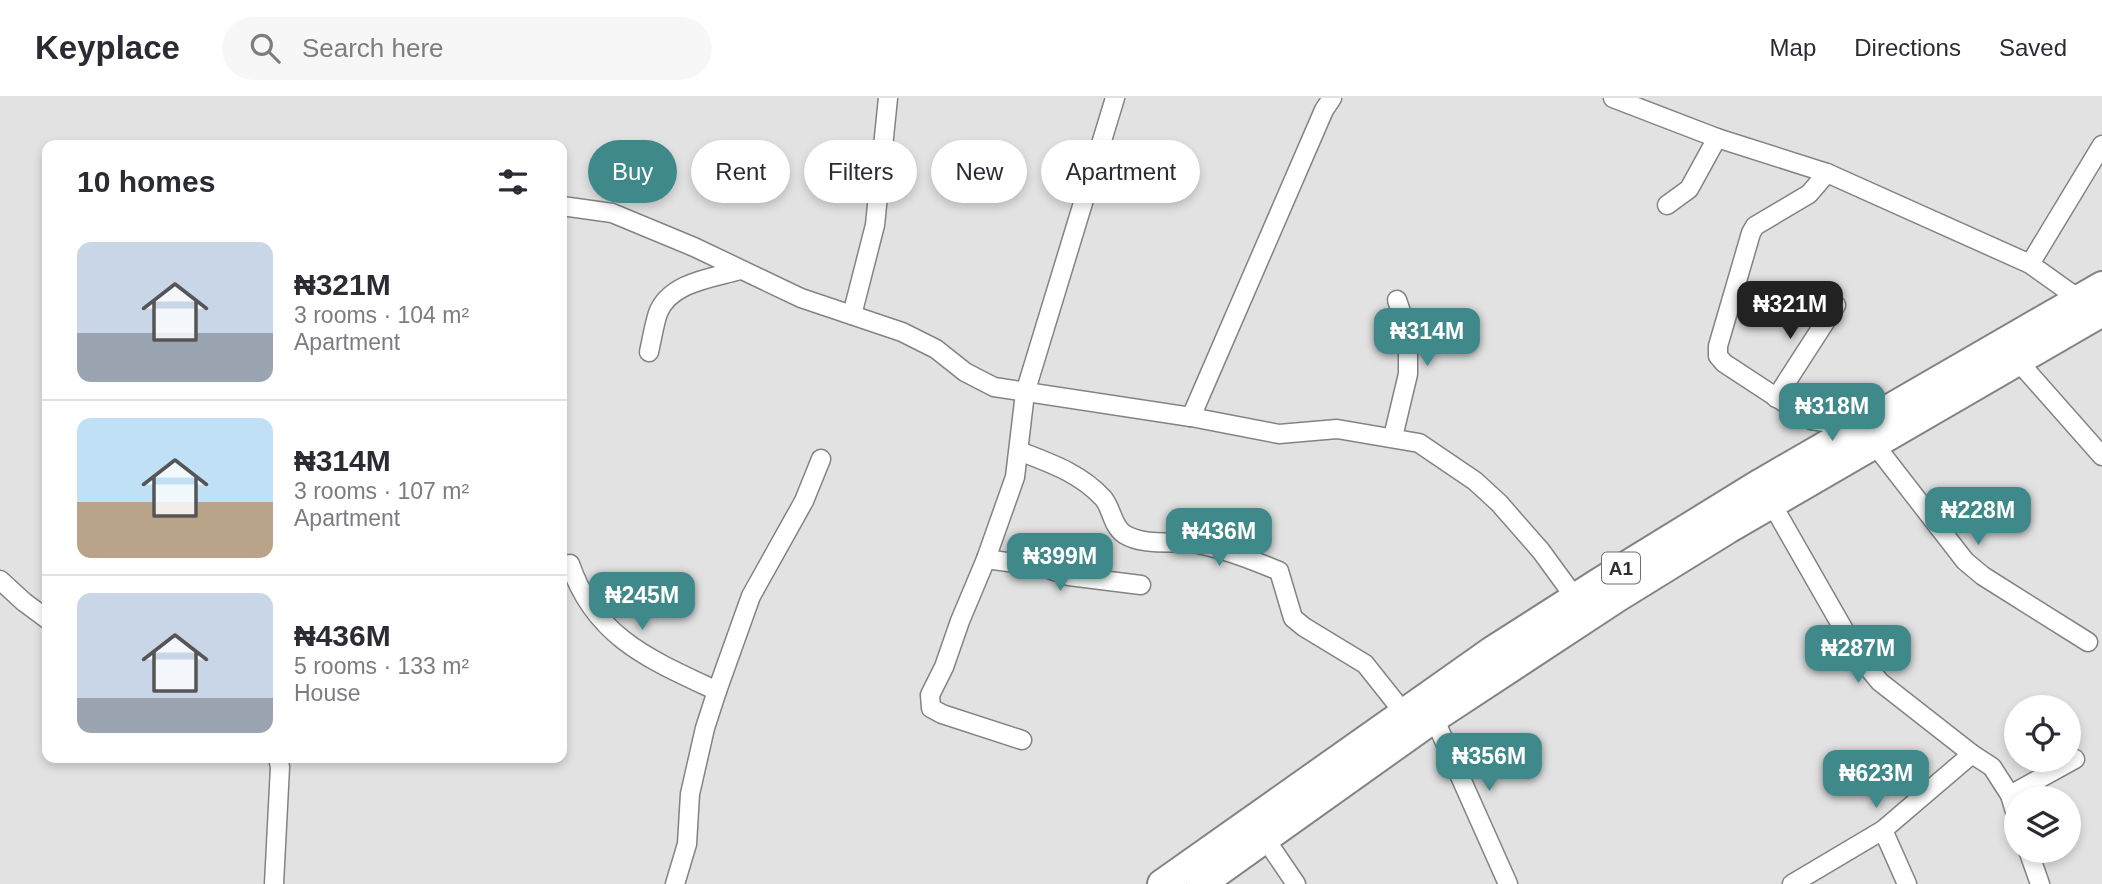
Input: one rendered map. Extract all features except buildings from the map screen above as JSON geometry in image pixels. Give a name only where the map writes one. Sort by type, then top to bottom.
[{"type":"highway","name":"A1","points":[[1202,884],[1259,829],[1404,713],[1492,651],[1721,507],[1821,449],[1867,436],[2017,360],[2094,299]]},
{"type":"highway","name":"A1","points":[[1162,884],[1259,829],[1618,597],[1772,504],[1867,436],[2094,299]]},
{"type":"street","points":[[852,315],[876,225],[888,98]]},
{"type":"street","points":[[1022,740],[942,714],[931,708],[929,702],[986,559],[1015,477],[1025,393],[1115,98]]},
{"type":"street","points":[[1191,417],[1324,110],[1332,98]]},
{"type":"street","points":[[1613,98],[1644,105],[1717,138],[1827,173],[2030,264],[2094,299]]},
{"type":"street","points":[[1667,205],[1689,189],[1717,138]]},
{"type":"street","points":[[2030,264],[2102,145]]},
{"type":"street","points":[[1827,173],[1809,194],[1755,226],[1718,346],[1718,356],[1724,363],[1811,420],[1867,436],[1965,561],[1983,576],[2088,642]]},
{"type":"street","points":[[567,206],[612,212],[694,247],[801,298],[902,332],[936,349],[965,372],[994,387],[1103,402],[1279,434],[1337,429],[1419,443],[1475,481],[1499,503],[1541,551],[1576,599]]},
{"type":"street","points":[[649,352],[659,311],[670,297],[687,285],[740,270]]},
{"type":"street","points":[[1394,437],[1408,374],[1408,332],[1397,300]]},
{"type":"street","points":[[1776,397],[1836,305]]},
{"type":"street","points":[[2017,360],[2102,456]]},
{"type":"street","points":[[1811,420],[1821,449]]},
{"type":"street","points":[[1019,451],[1070,472],[1086,482],[1111,509],[1116,526],[1124,534],[1172,544],[1194,543],[1227,551],[1279,571],[1293,618],[1365,664],[1404,713]]},
{"type":"street","points":[[675,884],[687,844],[693,781],[717,691],[751,596],[804,501],[821,459]]},
{"type":"street","points":[[1772,504],[1860,658],[1880,682],[1992,767],[2004,786]]},
{"type":"street","points":[[986,559],[1044,567],[1069,576],[1141,585]]},
{"type":"street","points":[[569,564],[577,585],[613,633],[654,662],[717,691]]},
{"type":"street","points":[[0,580],[42,615]]},
{"type":"street","points":[[1434,718],[1508,884]]},
{"type":"street","points":[[1792,884],[1882,830],[1972,754]]},
{"type":"street","points":[[274,884],[279,763]]},
{"type":"street","points":[[2026,786],[2052,772]]},
{"type":"street","points":[[1259,829],[1296,884]]},
{"type":"street","points":[[1882,830],[1907,884]]},
{"type":"street","points":[[2033,863],[2040,884]]}]
